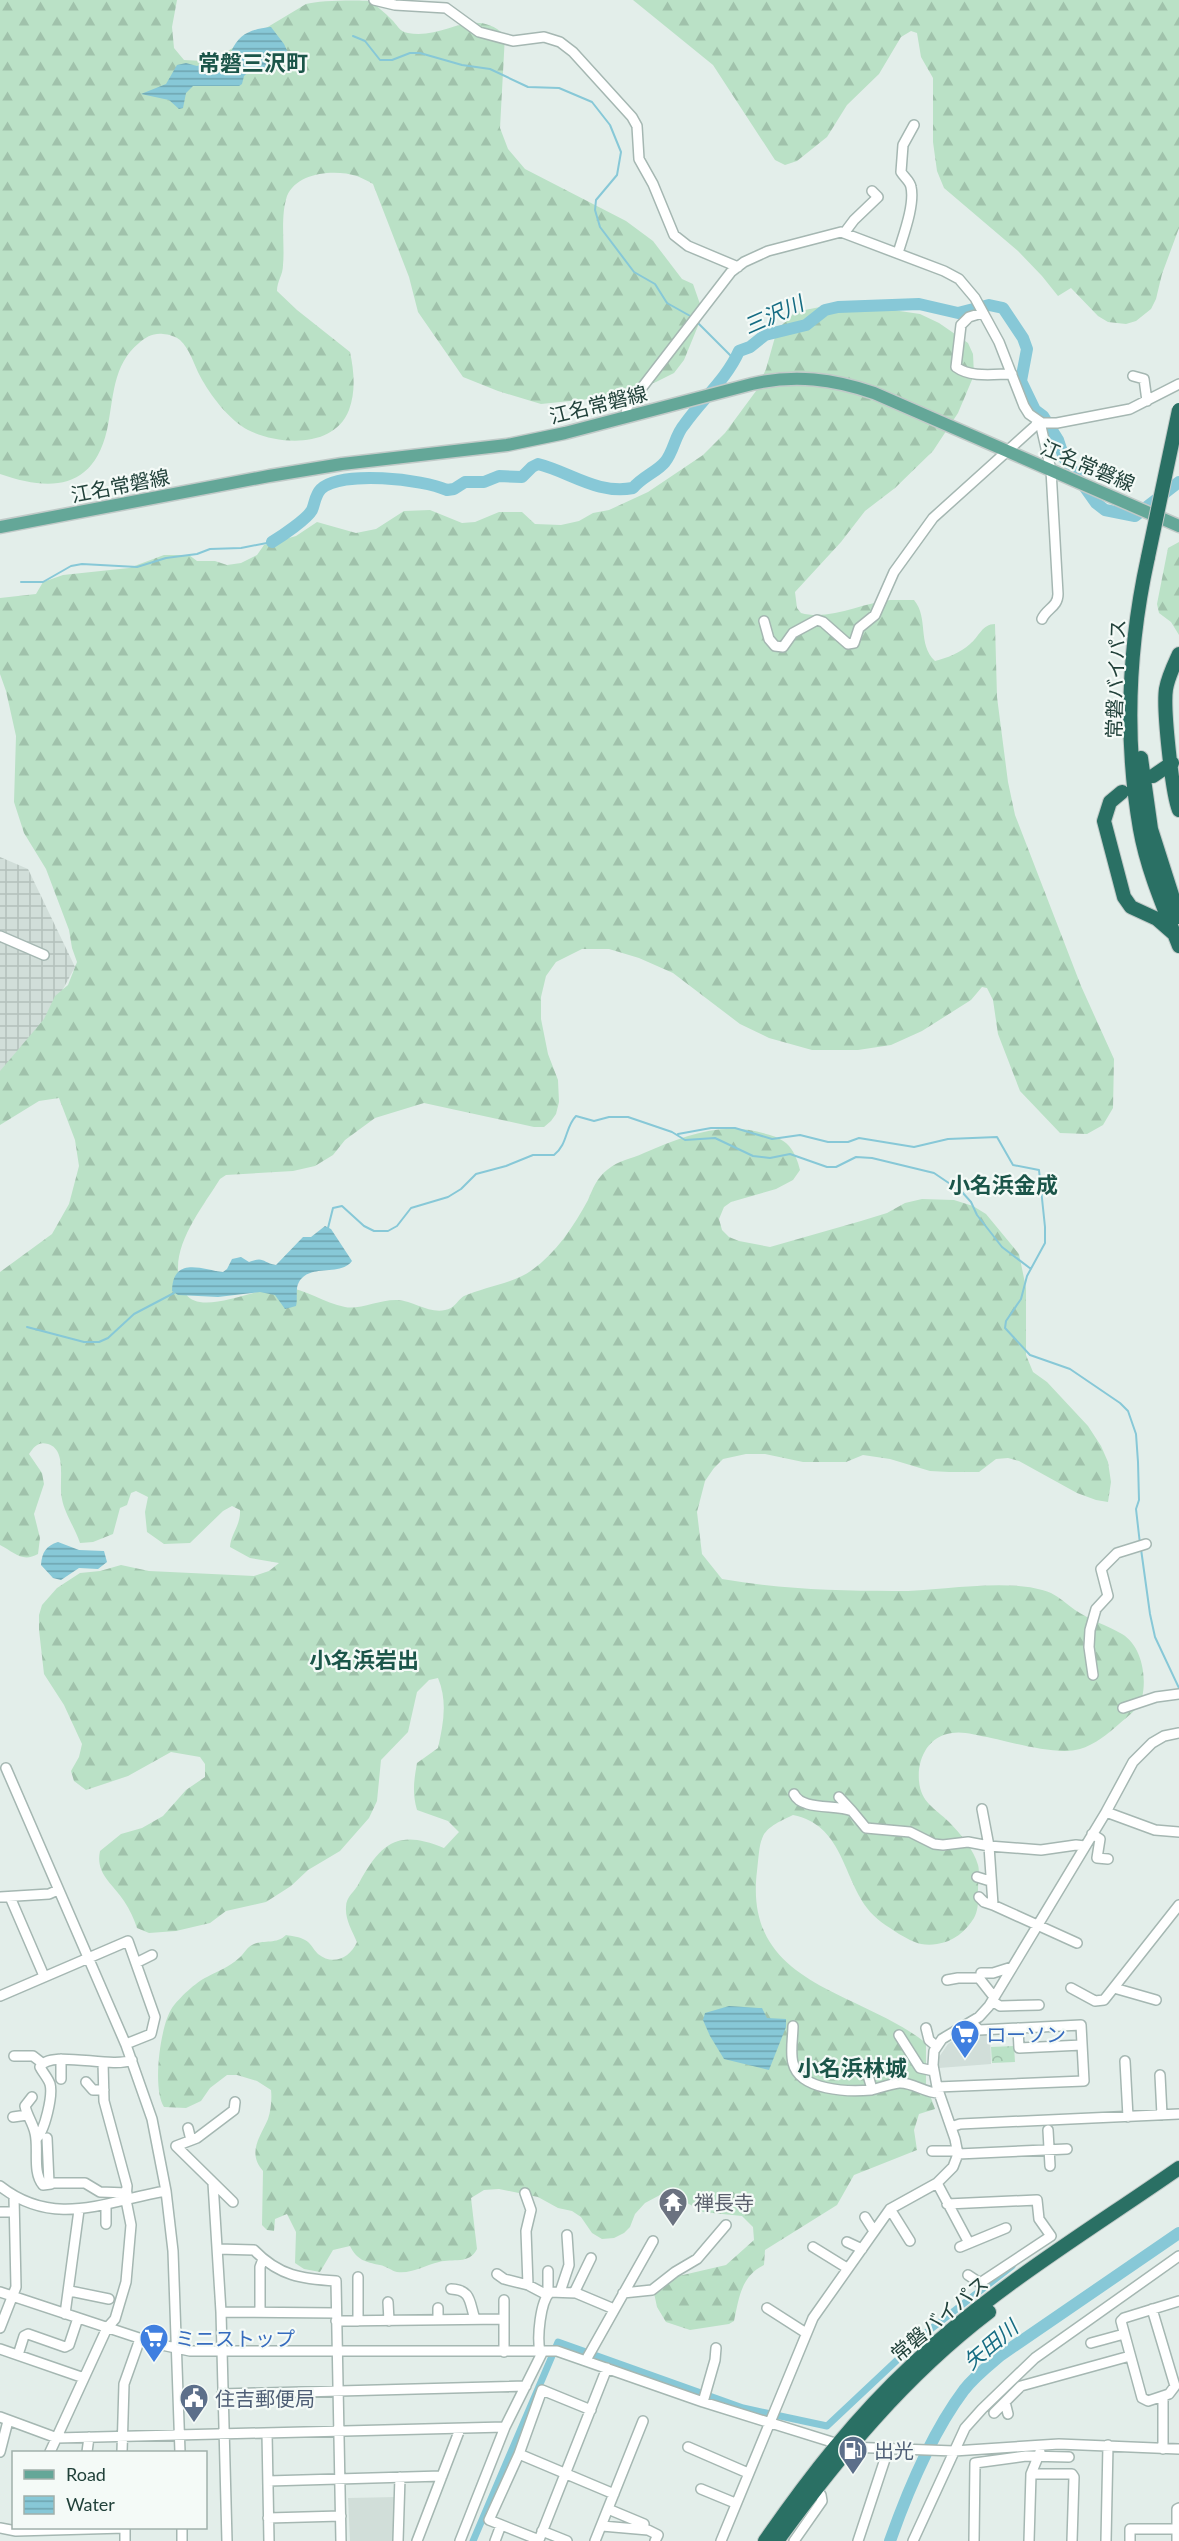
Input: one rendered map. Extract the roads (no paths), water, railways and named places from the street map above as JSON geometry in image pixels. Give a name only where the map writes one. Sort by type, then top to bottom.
[{"type":"highway","name":"常磐バイパス","points":[[1153,559],[1179,410]]},
{"type":"highway","name":"常磐バイパス","points":[[1177,940],[1159,879],[1140,831],[1133,776],[1130,714],[1131,665],[1136,612],[1153,559],[1179,454]]},
{"type":"highway","points":[[1179,654],[1169,678],[1166,697],[1174,792],[1179,810]]},
{"type":"highway","points":[[1153,776],[1172,763]]},
{"type":"highway","points":[[1122,792],[1110,802],[1104,821],[1124,897],[1131,907],[1157,920],[1177,940]]},
{"type":"highway","name":"常磐バイパス","points":[[1159,879],[1179,917]]},
{"type":"highway","points":[[1131,907],[1144,907],[1149,903],[1159,879],[1179,893]]},
{"type":"highway","name":"常磐バイパス","points":[[765,2541],[842,2446],[915,2362],[1011,2284],[1179,2168]]},
{"type":"highway","name":"常磐バイパス","points":[[777,2541],[816,2488],[842,2446],[924,2368],[983,2317],[1179,2178]]},
{"type":"main road","name":"江名常磐線","points":[[0,527],[342,464],[507,445],[626,417],[762,381],[806,378],[839,382],[874,393],[1179,526]]},
{"type":"street","points":[[374,0],[395,5],[447,9],[479,32],[513,41],[544,37],[568,47],[632,117],[637,126],[639,159],[653,184],[674,235],[688,246],[738,267]]},
{"type":"street","points":[[898,253],[908,220],[911,193],[910,184],[901,172],[903,145],[914,125]]},
{"type":"street","points":[[845,232],[878,197],[872,191]]},
{"type":"street","points":[[626,417],[625,411],[634,397],[722,282],[738,267],[768,251],[833,232],[845,232],[959,279],[969,289],[999,342],[1029,414],[1039,421],[1057,423],[1113,413],[1148,401],[1179,384]]},
{"type":"street","points":[[982,313],[969,317],[961,324],[956,367],[972,373],[1012,374]]},
{"type":"street","points":[[1134,376],[1143,379],[1148,401]]},
{"type":"street","points":[[764,621],[769,639],[775,646],[783,647],[793,633],[817,620],[823,622],[848,644],[854,643],[860,628],[875,615],[894,572],[933,518],[1039,421]]},
{"type":"street","points":[[1039,421],[1051,470],[1058,601],[1044,614],[1042,619]]},
{"type":"street","points":[[0,936],[44,955]]},
{"type":"street","points":[[1093,1675],[1089,1647],[1090,1630],[1096,1609],[1108,1596],[1101,1569],[1117,1553],[1146,1544]]},
{"type":"street","points":[[1123,1707],[1156,1696],[1179,1694]]},
{"type":"street","points":[[721,2541],[813,2318],[890,2209],[937,2183],[953,2167],[958,2152],[934,2071],[933,2060],[936,2046],[948,2035],[979,2017],[993,1999],[1106,1812],[1133,1762],[1142,1751],[1164,1736],[1179,1733]]},
{"type":"street","points":[[5,1773],[126,2044],[148,2109],[166,2191],[173,2252],[180,2451]]},
{"type":"street","points":[[794,1794],[795,1798],[804,1803],[852,1810]]},
{"type":"street","points":[[839,1797],[852,1810],[862,1826],[872,1830],[910,1832],[934,1844],[968,1842],[1041,1850],[1076,1845],[1085,1846]]},
{"type":"street","points":[[982,1809],[989,1846],[993,1905]]},
{"type":"street","points":[[1106,1812],[1155,1830],[1179,1832]]},
{"type":"street","points":[[1092,1834],[1100,1839],[1097,1858],[1108,1859]]},
{"type":"street","points":[[976,1877],[990,1881]]},
{"type":"street","points":[[0,1898],[49,1894],[58,1890]]},
{"type":"street","points":[[10,1897],[44,1976]]},
{"type":"street","points":[[979,1897],[984,1902],[1077,1943]]},
{"type":"street","points":[[1071,1988],[1099,2002],[1104,2000],[1179,1905]]},
{"type":"street","points":[[0,1996],[128,1941],[155,2016],[151,2034],[126,2044]]},
{"type":"street","points":[[136,1964],[152,1955]]},
{"type":"street","points":[[981,1973],[993,1973],[1012,1967]]},
{"type":"street","points":[[947,1980],[979,1978],[1000,2006],[1039,2005]]},
{"type":"street","points":[[1114,1988],[1156,2000]]},
{"type":"street","points":[[793,2026],[792,2058],[798,2072],[827,2088],[840,2091],[872,2089],[902,2083],[928,2093],[938,2090],[1084,2081],[1081,2025],[979,2030],[971,2022]]},
{"type":"street","points":[[926,2028],[929,2040],[936,2046]]},
{"type":"street","points":[[1018,2028],[1019,2048],[1082,2045]]},
{"type":"street","points":[[899,2035],[920,2068],[934,2071]]},
{"type":"street","points":[[29,2045],[31,2055]]},
{"type":"street","points":[[14,2056],[31,2055],[42,2063]]},
{"type":"street","points":[[42,2063],[53,2058],[103,2062],[132,2060]]},
{"type":"street","points":[[61,2059],[61,2079]]},
{"type":"street","points":[[1125,2061],[1128,2117]]},
{"type":"street","points":[[50,2451],[107,2328],[115,2319],[126,2282],[131,2225],[128,2186],[106,2110],[103,2062]]},
{"type":"street","points":[[36,2139],[47,2121],[48,2103],[51,2096],[49,2082],[40,2067],[42,2063]]},
{"type":"street","points":[[865,2065],[872,2089]]},
{"type":"street","points":[[1160,2075],[1162,2115]]},
{"type":"street","points":[[86,2082],[93,2090],[104,2090]]},
{"type":"street","points":[[32,2097],[25,2103],[36,2139],[36,2157],[40,2183],[43,2186],[85,2183],[100,2192],[127,2196],[166,2191]]},
{"type":"street","points":[[159,2152],[177,2148],[176,2146],[190,2140],[234,2110],[235,2102]]},
{"type":"street","points":[[951,2127],[960,2124],[1179,2114]]},
{"type":"street","points":[[14,2117],[27,2115]]},
{"type":"street","points":[[188,2128],[190,2140]]},
{"type":"street","points":[[1048,2130],[1050,2166]]},
{"type":"street","points":[[47,2138],[48,2182],[51,2184]]},
{"type":"street","points":[[177,2148],[233,2202]]},
{"type":"street","points":[[932,2151],[1067,2149]]},
{"type":"street","points":[[213,2183],[221,2312],[227,2541]]},
{"type":"street","points":[[937,2183],[965,2245],[1006,2228]]},
{"type":"street","points":[[0,2186],[14,2197],[60,2210],[80,2210],[106,2205],[127,2196]]},
{"type":"street","points":[[525,2193],[530,2204],[526,2231],[528,2285]]},
{"type":"street","points":[[0,2328],[16,2287],[14,2197]]},
{"type":"street","points":[[947,2204],[1037,2200],[1039,2219],[1050,2236],[980,2283],[968,2275]]},
{"type":"street","points":[[106,2205],[106,2224]]},
{"type":"street","points":[[890,2209],[910,2241]]},
{"type":"street","points":[[66,2314],[80,2210]]},
{"type":"street","points":[[0,2212],[14,2212]]},
{"type":"street","points":[[864,2217],[874,2231]]},
{"type":"street","points":[[518,2218],[528,2220]]},
{"type":"street","points":[[623,2293],[652,2290],[697,2259],[726,2225]]},
{"type":"street","points":[[560,2292],[569,2265],[567,2235]]},
{"type":"street","points":[[586,2360],[653,2241]]},
{"type":"street","points":[[847,2241],[862,2249]]},
{"type":"street","points":[[813,2247],[847,2268]]},
{"type":"street","points":[[218,2249],[254,2250],[263,2259],[288,2274],[336,2281],[341,2541]]},
{"type":"street","points":[[913,2541],[951,2451],[969,2423],[1024,2367],[1179,2256]]},
{"type":"street","points":[[574,2293],[591,2258]]},
{"type":"street","points":[[260,2312],[261,2262],[263,2259]]},
{"type":"street","points":[[547,2351],[537,2340],[547,2295],[548,2271]]},
{"type":"street","points":[[497,2274],[504,2279],[528,2285],[547,2295]]},
{"type":"street","points":[[358,2277],[358,2321]]},
{"type":"street","points":[[451,2289],[468,2293],[475,2319]]},
{"type":"street","points":[[70,2290],[108,2299]]},
{"type":"street","points":[[0,2292],[140,2339],[175,2348],[222,2351],[547,2351],[586,2360],[703,2402],[773,2418],[842,2446],[888,2450],[951,2451],[1040,2444],[1179,2449]]},
{"type":"street","points":[[547,2295],[550,2292],[574,2293],[605,2303],[614,2309]]},
{"type":"street","points":[[504,2300],[504,2352]]},
{"type":"street","points":[[1179,2301],[1123,2319],[1124,2334],[1143,2399],[1148,2401],[1179,2396]]},
{"type":"street","points":[[388,2302],[389,2321]]},
{"type":"street","points":[[438,2308],[438,2320]]},
{"type":"street","points":[[767,2308],[806,2332]]},
{"type":"street","points":[[1152,2309],[1175,2386],[1172,2392],[1164,2398]]},
{"type":"street","points":[[221,2312],[260,2312],[336,2317],[358,2321],[504,2319]]},
{"type":"street","points":[[18,2355],[24,2336],[28,2334],[65,2347],[69,2345],[78,2318]]},
{"type":"street","points":[[1091,2343],[1124,2334]]},
{"type":"street","points":[[122,2451],[124,2384],[140,2339]]},
{"type":"street","points":[[703,2402],[715,2360],[716,2348]]},
{"type":"street","points":[[0,2349],[84,2378]]},
{"type":"street","points":[[460,2541],[505,2427],[547,2351]]},
{"type":"street","points":[[994,2413],[1021,2386],[1130,2356]]},
{"type":"street","points":[[591,2410],[542,2390],[519,2454],[489,2520],[521,2537],[539,2540],[608,2368]]},
{"type":"street","points":[[222,2394],[526,2386]]},
{"type":"street","points":[[1163,2449],[1164,2398]]},
{"type":"street","points":[[1005,2402],[1008,2414]]},
{"type":"street","points":[[0,2452],[4,2419],[57,2438],[505,2427]]},
{"type":"street","points":[[596,2541],[643,2421]]},
{"type":"street","points":[[417,2541],[460,2429]]},
{"type":"street","points":[[267,2433],[269,2541]]},
{"type":"street","points":[[87,2451],[89,2437]]},
{"type":"street","points":[[1029,2541],[1031,2474],[1040,2457],[1040,2444]]},
{"type":"street","points":[[1069,2444],[1069,2457],[1072,2460],[1074,2477],[1072,2541]]},
{"type":"street","points":[[1106,2541],[1108,2445]]},
{"type":"street","points":[[688,2447],[748,2473]]},
{"type":"street","points":[[858,2541],[888,2450]]},
{"type":"street","points":[[519,2454],[614,2494]]},
{"type":"street","points":[[974,2541],[975,2463],[1040,2457],[1069,2457]]},
{"type":"street","points":[[1031,2474],[1072,2474]]},
{"type":"street","points":[[268,2481],[442,2476]]},
{"type":"street","points":[[398,2541],[400,2477]]},
{"type":"street","points":[[794,2541],[822,2501],[816,2488]]},
{"type":"street","points":[[701,2489],[735,2504]]},
{"type":"street","points":[[1177,2541],[1177,2509],[1179,2508]]},
{"type":"street","points":[[608,2509],[644,2524]]},
{"type":"street","points":[[268,2518],[341,2516]]},
{"type":"street","points":[[495,2541],[501,2525]]},
{"type":"street","points":[[602,2526],[648,2530],[658,2535],[655,2541]]},
{"type":"street","points":[[29,2541],[30,2529]]},
{"type":"street","points":[[1130,2541],[1130,2529],[1177,2529]]},
{"type":"street","points":[[542,2531],[567,2541]]},
{"type":"water","points":[[271,27],[284,44],[291,59],[275,62],[265,68],[252,69],[244,76],[239,86],[193,86],[186,93],[183,108],[179,109],[169,100],[141,94],[166,84],[177,65],[186,63],[197,66],[210,61],[218,54],[231,52],[238,40],[247,33]]},
{"type":"water","points":[[325,1226],[331,1229],[352,1261],[347,1266],[317,1271],[304,1276],[298,1284],[296,1306],[285,1309],[275,1295],[260,1292],[218,1297],[178,1295],[172,1291],[178,1273],[190,1267],[223,1272],[232,1259],[241,1257],[249,1262],[261,1260],[276,1265],[303,1237],[311,1237]]},
{"type":"water","points":[[58,1542],[79,1550],[104,1551],[107,1562],[98,1569],[79,1568],[61,1580],[53,1578],[41,1565],[44,1553],[50,1545]]},
{"type":"water","points":[[729,2006],[762,2008],[767,2018],[786,2019],[786,2027],[769,2070],[724,2059],[703,2020],[705,2013]]},
{"type":"waterway","points":[[353,36],[365,41],[380,60],[392,60],[410,53],[420,53],[462,65],[490,69],[528,87],[559,88],[592,102],[610,125],[621,152],[617,175],[596,200],[595,210],[600,227],[634,272],[655,284],[667,303],[692,317]]},
{"type":"waterway","name":"三沢川","points":[[272,542],[309,514],[321,489],[331,483],[346,480],[382,478],[420,483],[447,490],[454,489],[465,482],[484,482],[499,476],[522,477],[538,464],[596,486],[633,488],[665,462],[681,429],[721,380],[739,351],[750,347],[765,335],[806,325],[825,310],[838,307],[919,304],[958,313],[989,305],[1003,308],[1023,338],[1027,349],[1021,381],[1035,410],[1043,416],[1058,440],[1064,458],[1096,503],[1105,510],[1135,516],[1179,482]]},
{"type":"waterway","points":[[696,321],[735,360]]},
{"type":"waterway","points":[[21,582],[43,582],[71,566],[82,564],[137,567],[210,549],[241,548],[272,542]]},
{"type":"waterway","points":[[328,1228],[333,1208],[342,1206],[364,1226],[374,1231],[388,1231],[397,1226],[411,1208],[448,1197],[461,1189],[476,1174],[506,1166],[533,1155],[554,1155],[562,1146],[572,1120],[576,1116],[594,1121],[609,1117],[628,1117],[672,1132],[685,1140],[715,1138],[753,1156],[770,1158],[790,1154],[827,1167],[836,1167],[856,1157],[872,1158],[934,1173],[962,1192],[1002,1247],[1031,1269]]},
{"type":"waterway","points":[[678,1134],[711,1128],[735,1128],[772,1139],[800,1135],[828,1142],[848,1142],[859,1138],[914,1147],[948,1139],[997,1137],[1013,1165],[1039,1170],[1045,1243],[1027,1276],[1021,1299],[1006,1321],[1005,1328],[1030,1355],[1070,1369],[1128,1411],[1136,1434],[1139,1500],[1136,1509],[1140,1544]]},
{"type":"waterway","points":[[27,1327],[84,1342],[99,1342],[108,1338],[134,1314],[174,1293]]},
{"type":"waterway","points":[[1141,1549],[1155,1637],[1179,1688]]},
{"type":"waterway","name":"矢田川","points":[[890,2541],[931,2444],[952,2407],[973,2380],[1001,2355],[1179,2233]]},
{"type":"waterway","points":[[473,2541],[558,2342],[743,2408],[827,2426],[927,2332],[1012,2266]]},
{"type":"place","name":"ローソン","points":[[965,2060]]},
{"type":"place","name":"禅長寺","points":[[673,2228]]},
{"type":"place","name":"ミニストップ","points":[[154,2364]]},
{"type":"place","name":"住吉郵便局","points":[[194,2424]]},
{"type":"place","name":"出光","points":[[853,2476]]},
{"type":"district","name":"常磐三沢町","points":[[253,62]]},
{"type":"district","name":"小名浜金成","points":[[1003,1184]]},
{"type":"district","name":"小名浜岩出","points":[[364,1659]]},
{"type":"district","name":"小名浜林城","points":[[852,2067]]}]
